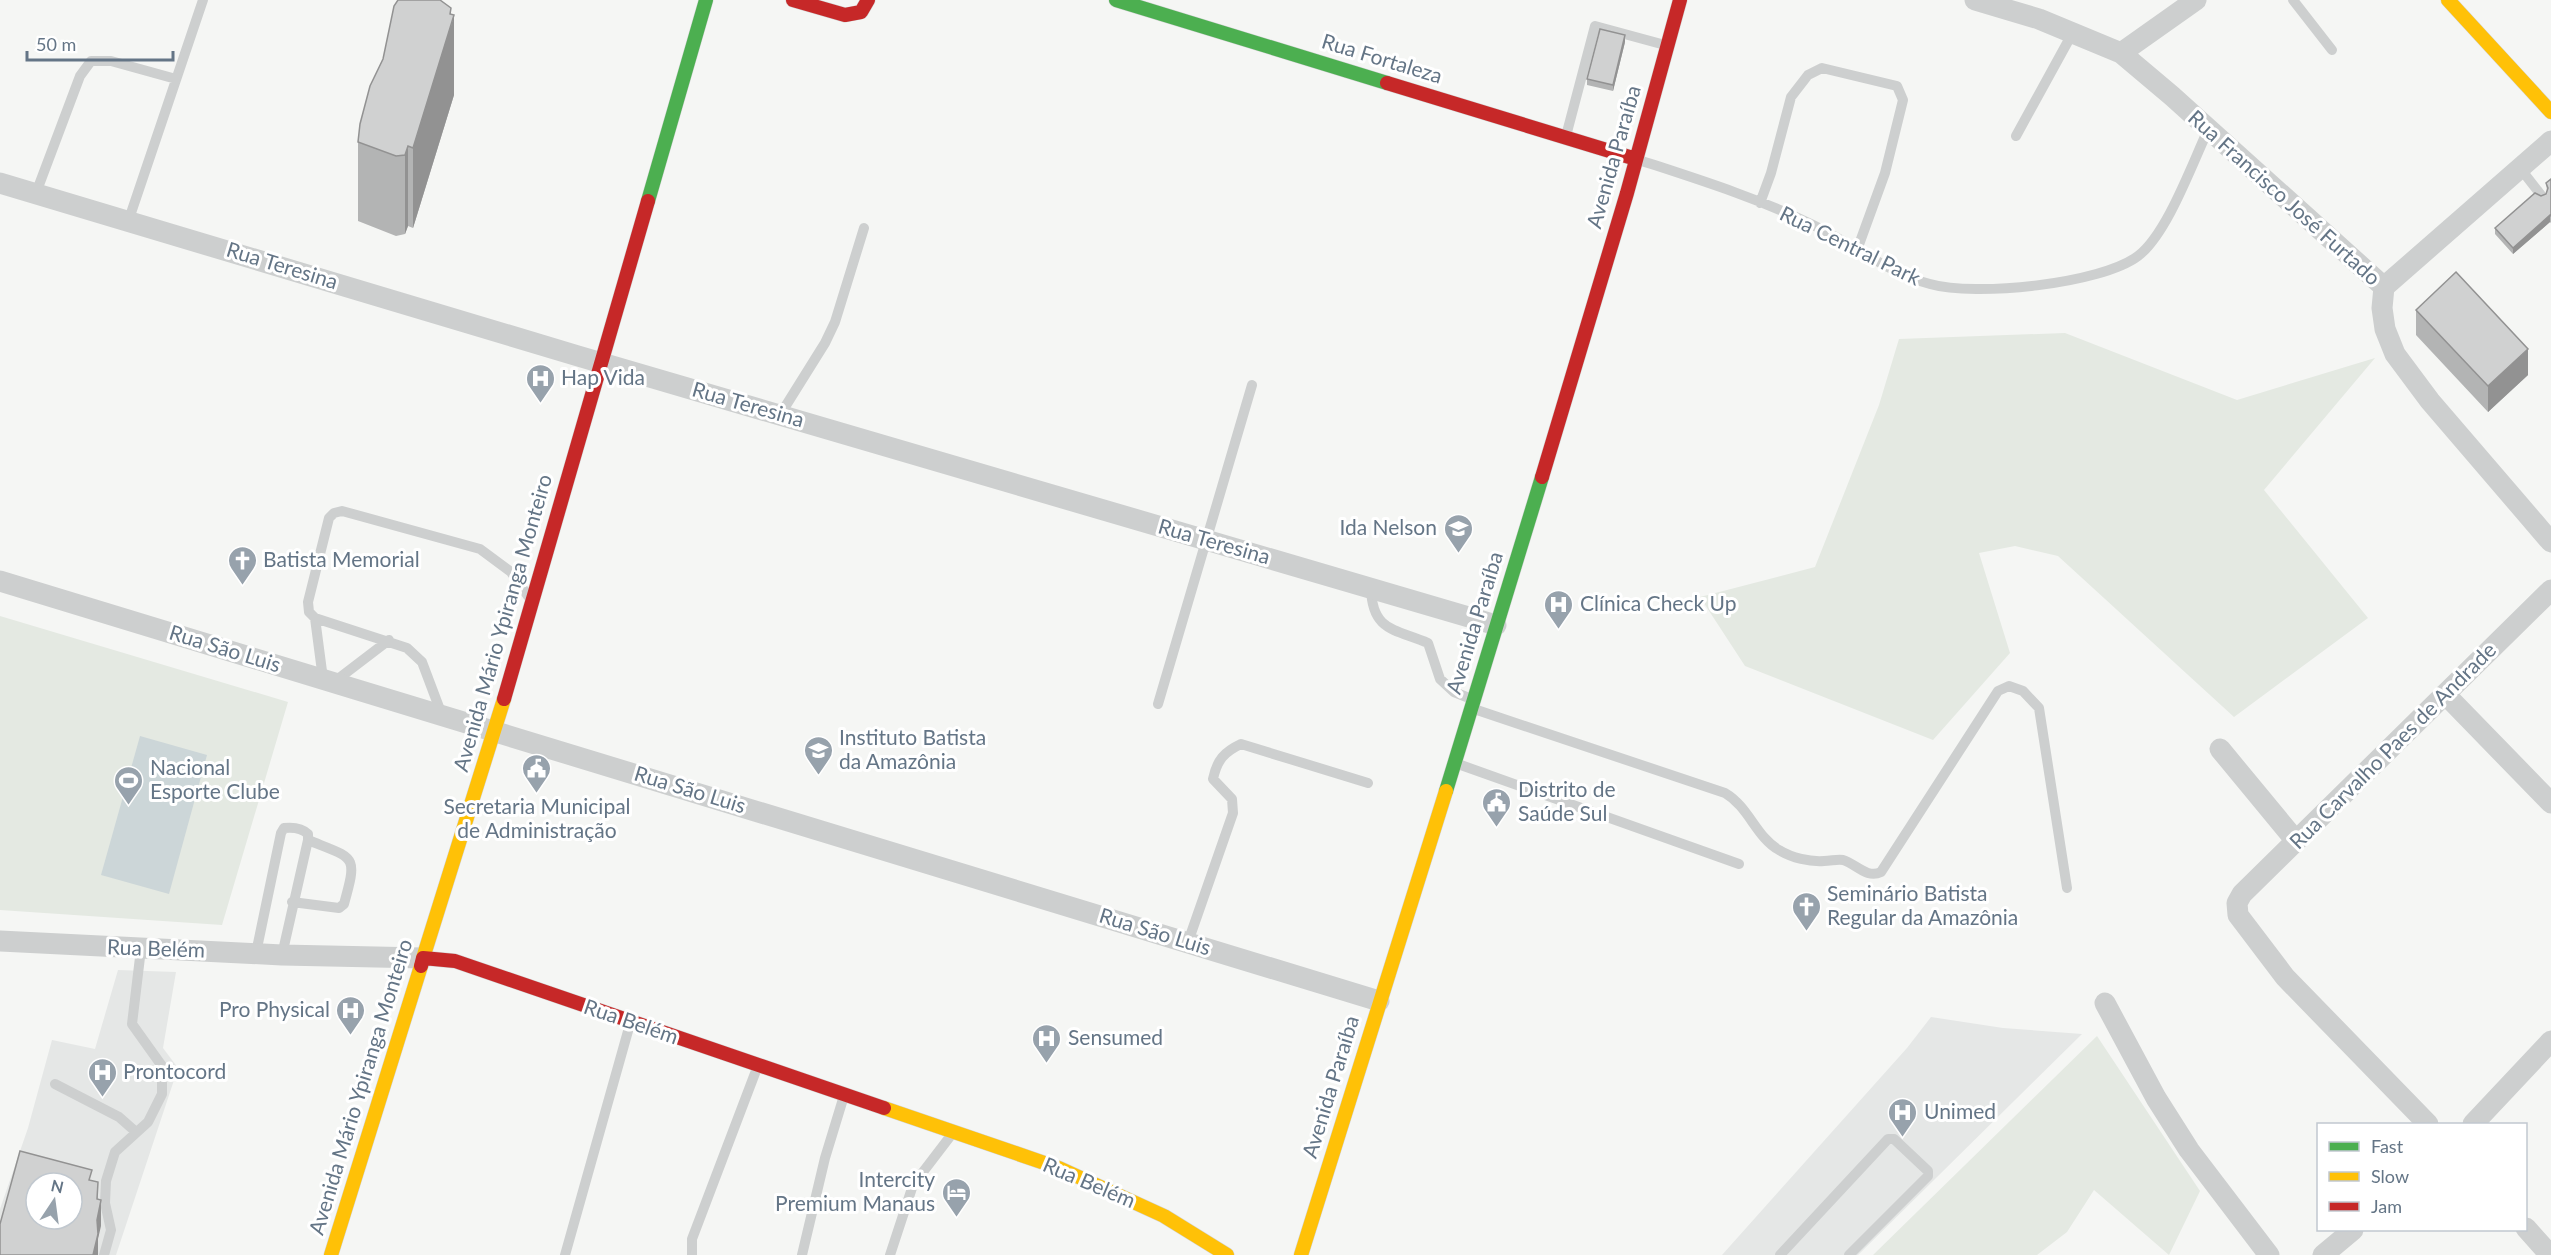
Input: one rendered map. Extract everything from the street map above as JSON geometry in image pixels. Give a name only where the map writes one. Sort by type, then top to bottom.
[{"type":"main road","name":"Avenida Mário Ypiranga Monteiro","points":[[331,1255],[495,731],[706,0]]},
{"type":"main road","points":[[793,0],[845,15],[861,12],[868,0]]},
{"type":"main road","name":"Rua Fortaleza","points":[[1116,0],[1636,159]]},
{"type":"main road","name":"Avenida Paraíba","points":[[1301,1255],[1455,763],[1636,159],[1680,0]]},
{"type":"main road","points":[[2448,0],[2551,112]]},
{"type":"main road","name":"Rua Belém","points":[[423,958],[455,962],[1059,1168],[1114,1191],[1164,1216],[1227,1255]]},
{"type":"street","name":"Rua Francisco José Furtado","points":[[1975,0],[2039,19],[2121,53],[2384,287],[2385,329],[2395,354],[2430,401],[2551,542]]},
{"type":"street","points":[[2121,53],[2196,0]]},
{"type":"street","points":[[2384,287],[2551,141]]},
{"type":"street","name":"Rua Teresina","points":[[0,183],[129,219],[601,362],[1496,625]]},
{"type":"street","name":"Rua São Luis","points":[[0,581],[1379,1001]]},
{"type":"street","name":"Rua Carvalho Paes de Andrade","points":[[2426,1123],[2285,977],[2238,915],[2236,903],[2242,894],[2551,590]]},
{"type":"street","points":[[2445,694],[2551,803]]},
{"type":"street","points":[[2220,749],[2296,841]]},
{"type":"street","name":"Rua Belém","points":[[0,941],[282,955],[423,958]]},
{"type":"street","points":[[2105,1003],[2156,1098],[2189,1150],[2270,1255]]},
{"type":"street","points":[[2475,1123],[2550,1045]]},
{"type":"street","points":[[2527,1229],[2550,1255]]},
{"type":"street","points":[[2323,1255],[2352,1231]]},
{"type":"lane","points":[[129,219],[203,0]]},
{"type":"lane","points":[[2293,0],[2332,50]]},
{"type":"lane","points":[[1566,136],[1595,26],[1667,46]]},
{"type":"lane","points":[[2016,136],[2072,34]]},
{"type":"lane","points":[[36,193],[80,76],[90,60],[111,61],[176,79]]},
{"type":"lane","points":[[1760,203],[1771,173],[1791,96],[1808,75],[1822,68],[1897,86],[1904,100],[1885,173],[1857,250]]},
{"type":"lane","name":"Rua Central Park","points":[[1636,159],[1760,203],[1814,225],[1904,275],[1932,285],[1964,289],[2009,288],[2100,275],[2122,266],[2139,255],[2157,235],[2208,130]]},
{"type":"lane","points":[[2520,168],[2541,195]]},
{"type":"lane","points":[[780,415],[825,344],[835,322],[864,228]]},
{"type":"lane","points":[[1158,704],[1252,385]]},
{"type":"lane","points":[[442,715],[422,662],[407,648],[315,618],[309,612],[308,602],[326,529],[334,513],[342,511],[480,549],[512,572],[532,602]]},
{"type":"lane","points":[[1371,588],[1373,604],[1383,624],[1395,632],[1428,642],[1440,678],[1454,692],[1472,704],[1725,793],[1743,807],[1778,850],[1814,861],[1845,861],[1869,874],[1881,872],[1998,691],[2009,686],[2023,691],[2039,708],[2067,888]]},
{"type":"lane","points":[[315,618],[328,681],[388,640]]},
{"type":"lane","points":[[1188,942],[1233,813],[1232,799],[1213,779],[1215,768],[1225,751],[1241,744],[1368,783]]},
{"type":"lane","points":[[1455,763],[1739,864]]},
{"type":"lane","points":[[256,953],[281,833],[284,828],[304,830],[308,834],[308,840],[292,902],[282,955]]},
{"type":"lane","points":[[292,902],[339,908],[344,904],[354,870],[351,861],[345,855],[308,840]]},
{"type":"lane","points":[[104,1255],[111,1230],[105,1203],[106,1181],[115,1152],[148,1122],[162,1094],[162,1066],[132,1023],[141,949]]},
{"type":"lane","points":[[565,1255],[631,1021]]},
{"type":"lane","points":[[692,1255],[692,1239],[758,1065]]},
{"type":"lane","points":[[55,1084],[119,1117],[136,1132]]},
{"type":"lane","points":[[802,1255],[825,1158],[844,1095]]},
{"type":"lane","points":[[890,1255],[913,1185],[953,1133]]},
{"type":"lane","points":[[1780,1255],[1888,1139],[1894,1139],[1928,1171],[1929,1176],[1849,1255]]},
{"type":"shaded area","points":[[2065,333],[2237,400],[2375,358],[2264,490],[2368,618],[2234,717],[2058,556],[2015,546],[1979,553],[2010,653],[1933,740],[1745,666],[1700,597],[1815,567],[1879,405],[1899,339]]},
{"type":"shaded area","name":"Nacional Esporte Clube","points":[[0,616],[288,702],[222,925],[0,910]]},
{"type":"shaded area","points":[[140,736],[207,755],[169,894],[101,875]]},
{"type":"shaded area","name":"Prontocord","points":[[118,970],[176,972],[163,1048],[178,1068],[116,1255],[0,1255],[0,1209],[28,1128],[52,1040],[95,1049]]},
{"type":"shaded area","name":"Unimed","points":[[1931,1017],[2003,1028],[2082,1034],[1858,1255],[1722,1255],[1907,1048]]},
{"type":"shaded area","points":[[2097,1036],[2200,1191],[2169,1255],[2094,1190],[2067,1232],[2037,1255],[1873,1255]]},
{"type":"building","points":[[398,0],[440,0],[451,8],[450,14],[454,15],[413,148],[408,146],[405,155],[396,156],[358,142],[360,124],[370,86],[383,59],[394,6]]},
{"type":"building","points":[[1600,29],[1625,35],[1613,85],[1587,79]]},
{"type":"building","points":[[2551,179],[2551,216],[2513,248],[2495,228],[2535,193],[2541,196],[2546,194],[2548,188],[2546,183]]},
{"type":"building","points":[[2456,272],[2528,349],[2488,386],[2416,310]]},
{"type":"building","points":[[20,1151],[92,1170],[89,1180],[98,1182],[97,1199],[101,1200],[97,1220],[98,1234],[93,1255],[0,1255],[0,1224]]},
{"type":"traffic: fast","points":[[648,201],[706,0]]},
{"type":"traffic: fast","points":[[1116,0],[1387,83]]},
{"type":"traffic: fast","points":[[1446,791],[1542,477]]},
{"type":"traffic: slow","points":[[2448,0],[2551,112]]},
{"type":"traffic: slow","points":[[423,958],[504,699]]},
{"type":"traffic: slow","points":[[1301,1255],[1446,791]]},
{"type":"traffic: slow","points":[[331,1255],[421,966]]},
{"type":"traffic: slow","points":[[884,1108],[1059,1168],[1164,1216],[1227,1255]]},
{"type":"traffic: jam","points":[[793,0],[845,15],[861,12],[868,0]]},
{"type":"traffic: jam","points":[[1542,477],[1627,193],[1680,0]]},
{"type":"traffic: jam","points":[[1387,83],[1636,159]]},
{"type":"traffic: jam","points":[[504,699],[648,201]]},
{"type":"traffic: jam","points":[[421,966],[423,958],[455,961],[884,1108]]},
{"type":"place","name":"Hap Vida","points":[[540,404]]},
{"type":"place","name":"Ida Nelson","points":[[1458,554]]},
{"type":"place","name":"Batista Memorial","points":[[242,586]]},
{"type":"place","name":"Clínica Check Up","points":[[1559,630]]},
{"type":"place","name":"Instituto Batista da Amazônia","points":[[818,776]]},
{"type":"place","name":"Secretaria Municipal de Administração","points":[[537,794]]},
{"type":"place","name":"Nacional Esporte Clube","points":[[129,806]]},
{"type":"place","name":"Distrito de Saúde Sul","points":[[1497,828]]},
{"type":"place","name":"Seminário Batista Regular da Amazônia","points":[[1806,932]]},
{"type":"place","name":"Pro Physical","points":[[351,1036]]},
{"type":"place","name":"Sensumed","points":[[1047,1064]]},
{"type":"place","name":"Prontocord","points":[[102,1098]]},
{"type":"place","name":"Unimed","points":[[1903,1138]]},
{"type":"place","name":"Intercity Premium Manaus","points":[[956,1218]]}]
